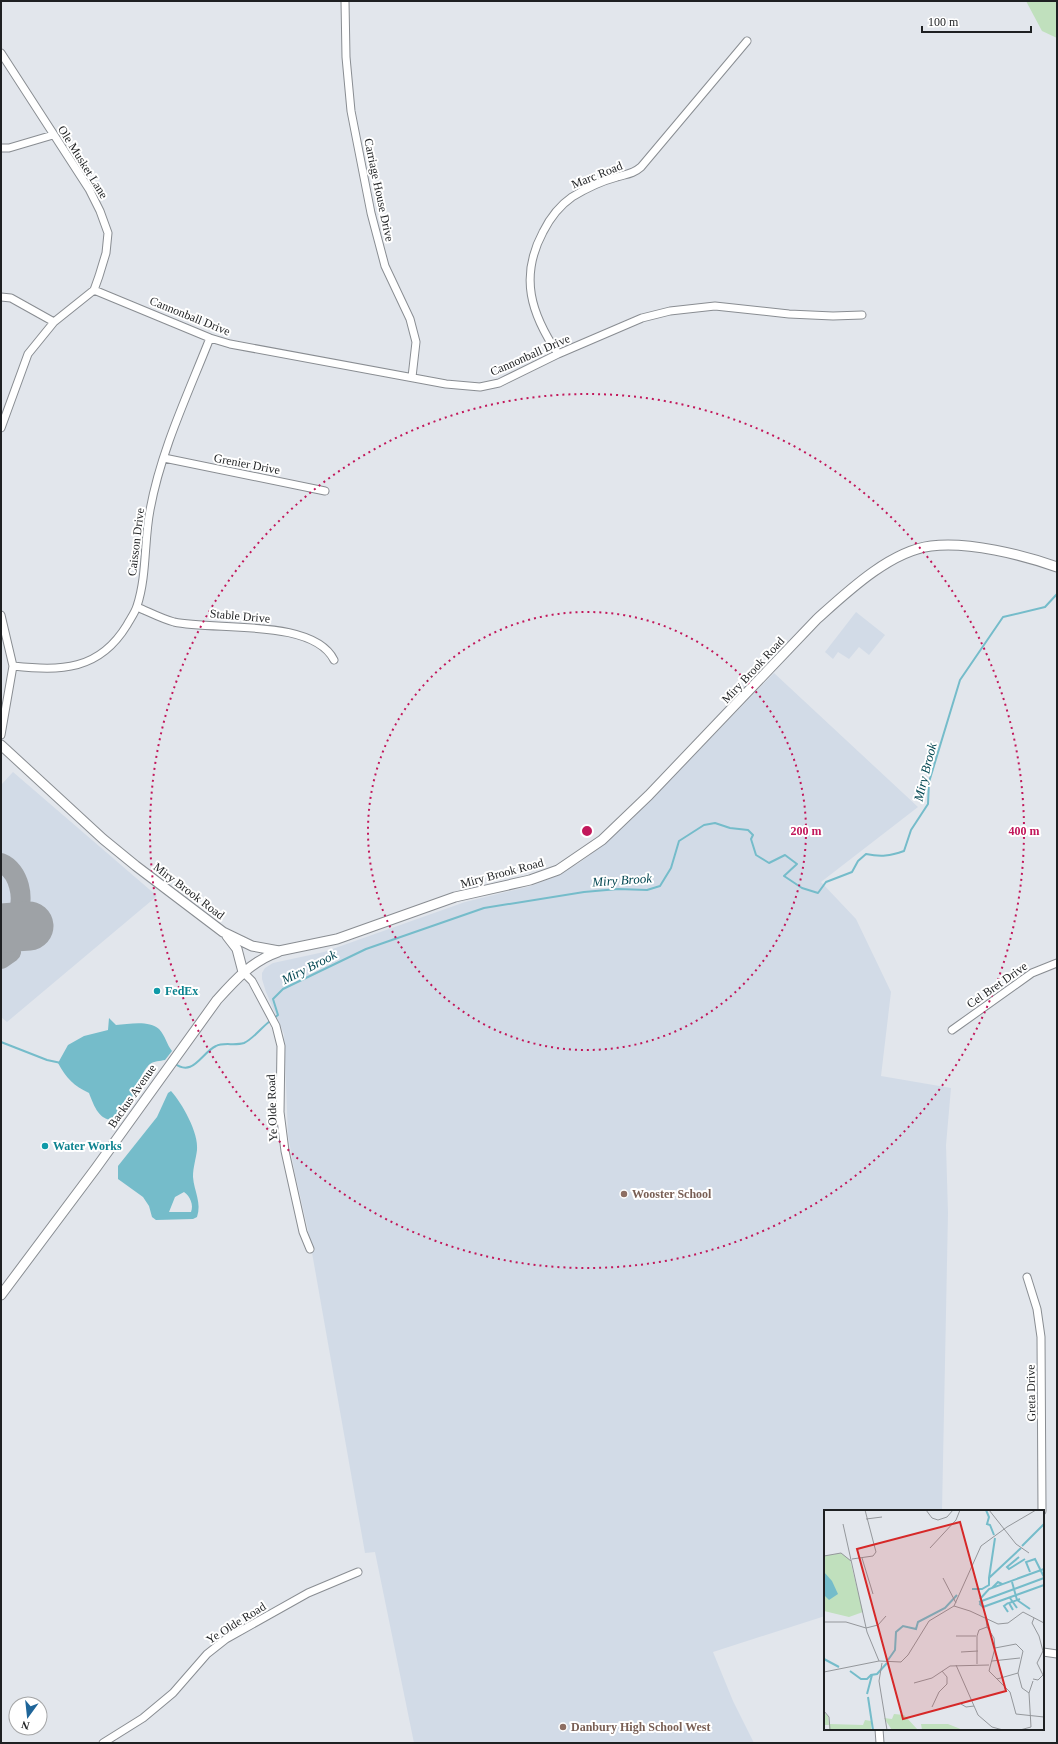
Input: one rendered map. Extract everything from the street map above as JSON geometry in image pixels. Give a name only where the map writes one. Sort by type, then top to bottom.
[{"type":"main road","name":"Miry Brook Road","points":[[1,745],[103,839],[136,866],[224,932],[252,946],[279,951],[337,939],[456,897],[530,880],[558,870],[582,855],[602,840],[649,795],[817,619],[844,594],[877,570],[903,555],[930,546],[962,545],[1030,558],[1054,566]]},
{"type":"main road","points":[[224,932],[236,949],[243,972]]},
{"type":"main road","name":"Backus Avenue","points":[[1,1295],[96,1168],[169,1064],[217,1000],[243,972],[266,956],[279,951]]},
{"type":"street","name":"Carriage House Drive","points":[[345,1],[346,57],[351,111],[371,213],[385,266],[410,319],[416,342],[412,377]]},
{"type":"street","name":"Marc Road","points":[[558,354],[548,340],[536,314],[529,287],[534,254],[549,220],[559,207],[572,197],[591,187],[616,177],[634,173],[638,170],[747,41]]},
{"type":"street","name":"Ole Musket Lane","points":[[1,54],[89,189],[100,211],[108,233],[106,253],[94,290]]},
{"type":"street","points":[[1,148],[10,148],[53,135]]},
{"type":"street","name":"Cannonball Drive","points":[[94,290],[210,338],[230,344],[446,384],[480,386],[499,383],[558,354],[642,318],[670,311],[715,306],[795,314],[833,316],[862,315]]},
{"type":"street","points":[[1,428],[28,354],[54,322],[94,290]]},
{"type":"street","points":[[1,297],[11,298],[54,322]]},
{"type":"street","name":"Caisson Drive","points":[[13,666],[46,670],[95,659],[108,649],[123,632],[137,607],[150,510],[164,458],[186,396],[210,338]]},
{"type":"street","name":"Grenier Drive","points":[[164,458],[325,491]]},
{"type":"street","name":"Stable Drive","points":[[137,607],[174,622],[270,630],[300,636],[318,643],[330,650],[334,660]]},
{"type":"street","points":[[1,615],[13,666],[1,735]]},
{"type":"street","name":"Cel Bret Drive","points":[[952,1030],[1032,973],[1057,963]]},
{"type":"street","name":"Ye Olde Road","points":[[243,972],[252,981],[271,1015],[281,1046],[280,1112],[284,1151],[303,1232],[310,1249]]},
{"type":"street","name":"Greta Drive","points":[[1027,1277],[1037,1309],[1041,1337],[1042,1510]]},
{"type":"street","name":"Ye Olde Road","points":[[103,1743],[143,1718],[173,1693],[207,1654],[226,1639],[308,1593],[358,1572]]},
{"type":"street","points":[[1044,1652],[1057,1654]]},
{"type":"street","points":[[879,1730],[880,1743]]},
{"type":"shaded area","points":[[856,612],[885,635],[869,655],[859,647],[849,659],[838,652],[833,659],[825,652]]},
{"type":"shaded area","name":"Wooster School","points":[[774,673],[918,807],[821,882],[856,919],[891,992],[881,1076],[951,1088],[946,1145],[948,1213],[942,1510],[824,1510],[824,1616],[713,1652],[733,1701],[754,1743],[414,1743],[375,1552],[365,1553],[308,1230],[288,1135],[284,1034],[266,992],[262,979],[262,973],[265,968],[273,963],[324,952],[465,902],[531,886],[552,878],[579,863],[602,846],[634,817]]},
{"type":"shaded area","points":[[13,772],[157,896],[7,1022],[1,1017],[1,785]]},
{"type":"green space","points":[[1026,1],[1057,1],[1057,38],[1042,31]]},
{"type":"water","points":[[109,1018],[116,1025],[139,1023],[155,1026],[161,1031],[172,1051],[165,1060],[153,1062],[146,1068],[132,1096],[125,1116],[111,1120],[101,1116],[94,1106],[89,1093],[71,1081],[58,1063],[68,1045],[84,1036],[108,1030]]},
{"type":"water","points":[[171,1091],[185,1110],[193,1127],[197,1143],[193,1177],[199,1207],[197,1217],[193,1219],[156,1220],[152,1217],[149,1206],[143,1197],[118,1179],[118,1166],[157,1117],[168,1093]],"holes":[[[184,1192],[190,1198],[192,1204],[191,1212],[169,1212],[175,1197]]]},
{"type":"waterway","name":"Miry Brook","points":[[274,1018],[278,1015],[273,999],[283,989],[366,949],[484,908],[584,892],[618,889],[647,890],[660,886],[671,868],[679,841],[704,825],[715,823],[730,828],[748,830],[753,835],[751,839],[756,855],[769,863],[785,855],[797,864],[784,876],[802,888],[818,893],[826,882],[852,872],[858,861],[866,854],[885,856],[904,851],[911,830],[928,804],[929,782],[960,680],[1003,617],[1045,607],[1057,594]]},
{"type":"waterway","name":"Miry Brook","points":[[174,1063],[186,1068],[192,1066],[216,1046],[222,1044],[244,1043],[270,1021]]},
{"type":"waterway","name":"Miry Brook","points":[[1,1042],[47,1060],[61,1063]]},
{"type":"taxiway","points":[[1,863],[12,872],[19,886],[20,894],[19,909],[16,916],[1,928]]},
{"type":"taxiway","points":[[1,959],[11,952]]},
{"type":"runway","points":[[1,928],[29,926]]},
{"type":"place","name":"FedEx","points":[[157,991]]},
{"type":"place","name":"Water Works","points":[[45,1146]]},
{"type":"place","name":"Wooster School","points":[[624,1194]]},
{"type":"place","name":"Danbury High School West","points":[[563,1727]]}]
